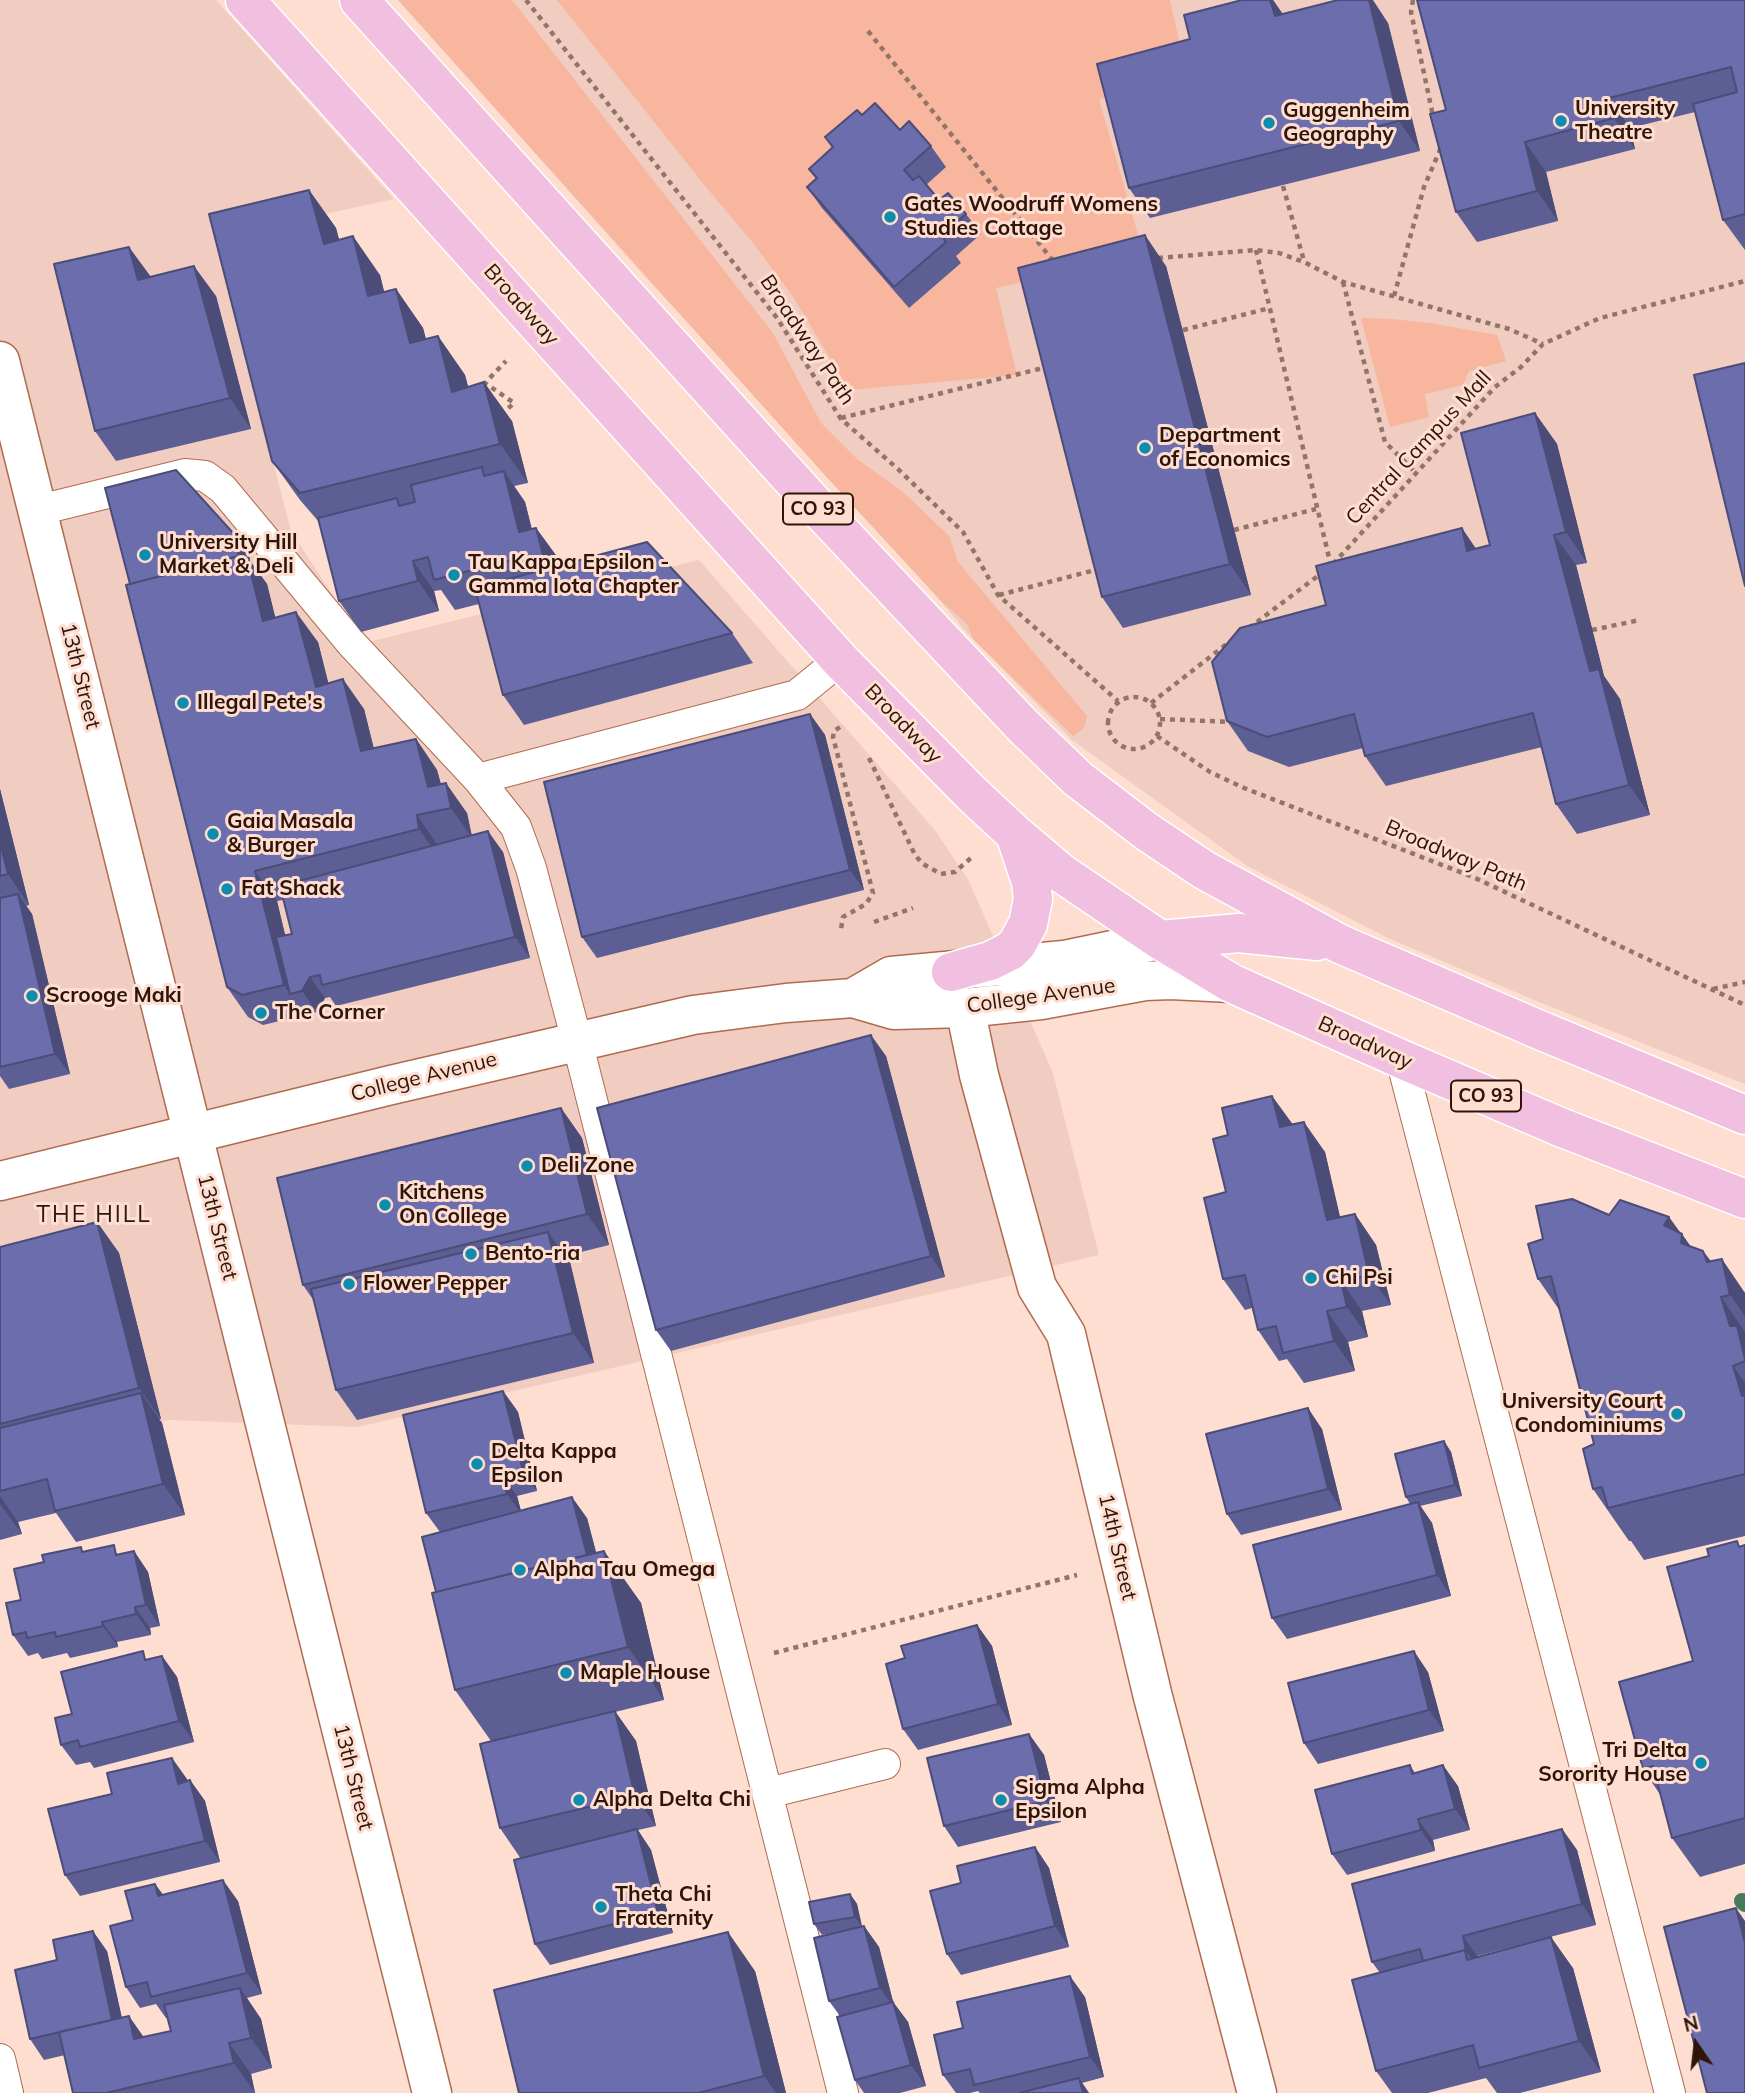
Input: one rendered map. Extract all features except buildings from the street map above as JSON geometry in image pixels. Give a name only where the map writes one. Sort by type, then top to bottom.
[{"type":"main road","name":"Broadway","points":[[245,0],[840,660],[929,751],[1015,834],[1060,873],[1160,940],[1231,983],[1560,1127],[1745,1199]]},
{"type":"main road","name":"CO 93","points":[[359,0],[817,508],[1051,755],[1078,779],[1146,831],[1204,870],[1340,944],[1745,1115]]},
{"type":"main road","points":[[951,972],[990,961],[1010,951],[1028,925],[1034,899],[1015,834]]},
{"type":"main road","points":[[1160,940],[1239,933],[1340,944]]},
{"type":"street","name":"13th Street","points":[[0,361],[432,2093]]},
{"type":"street","name":"College Avenue","points":[[853,998],[891,976],[1064,960],[1160,940]]},
{"type":"street","name":"College Avenue","points":[[0,1181],[692,1015],[853,998],[894,1010],[965,1008],[1041,1000],[1145,981],[1231,983]]},
{"type":"street","name":"14th Street","points":[[965,1008],[979,1075],[1037,1287],[1066,1334],[1153,1697],[1257,2093]]},
{"type":"lane","points":[[39,510],[186,474],[205,476],[223,489],[351,643],[478,779],[516,827],[531,868],[577,1041],[843,2093]]},
{"type":"lane","points":[[478,779],[797,695],[840,660]]},
{"type":"lane","points":[[1401,1059],[1670,2093]]},
{"type":"lane","points":[[768,1793],[884,1764]]},
{"type":"lane","points":[[0,2059],[8,2093]]},
{"type":"path","name":"Broadway Path","points":[[526,0],[777,318],[841,419],[963,532],[998,595],[1118,701]]},
{"type":"path","points":[[1413,0],[1411,12],[1434,125]]},
{"type":"path","points":[[868,31],[1054,263]]},
{"type":"path","points":[[1394,296],[1424,187],[1440,150],[1437,137]]},
{"type":"path","points":[[1283,186],[1304,262]]},
{"type":"path","points":[[1145,259],[1256,250],[1279,253],[1304,262],[1343,282],[1509,329],[1543,344]]},
{"type":"path","points":[[1256,250],[1331,566]]},
{"type":"path","name":"Central Campus Mall","points":[[1246,630],[1331,566],[1495,387],[1521,367],[1543,344],[1600,318],[1745,281]]},
{"type":"path","points":[[1343,282],[1385,442],[1415,472]]},
{"type":"path","points":[[1183,330],[1270,308]]},
{"type":"path","points":[[497,419],[514,403],[485,383],[506,361]]},
{"type":"path","points":[[841,419],[1055,365]]},
{"type":"path","points":[[1234,530],[1316,509]]},
{"type":"path","points":[[998,595],[1108,567]]},
{"type":"path","points":[[1592,630],[1640,620]]},
{"type":"path","points":[[1151,703],[1236,638]]},
{"type":"path","points":[[1135,696],[1151,703],[1160,719],[1157,736],[1151,743],[1135,749],[1119,745],[1113,739],[1107,723],[1112,707],[1125,697],[1135,696]]},
{"type":"path","points":[[1160,719],[1241,722]]},
{"type":"path","points":[[841,727],[834,731],[833,737],[873,893],[866,904],[843,917],[841,929]]},
{"type":"path","name":"Broadway Path","points":[[1157,736],[1210,772],[1244,788],[1473,877],[1745,1005]]},
{"type":"path","points":[[868,755],[915,855],[930,870],[941,874],[955,872],[972,856]]},
{"type":"path","points":[[874,922],[914,908]]},
{"type":"path","points":[[1713,989],[1745,982]]},
{"type":"path","points":[[762,1656],[1121,1564]]},
{"type":"shaded area","points":[[0,0],[216,0],[394,199],[215,238],[291,531],[364,643],[699,560],[934,829],[968,879],[1053,1073],[1099,1255],[358,1427],[169,1420],[0,1464]]},
{"type":"shaded area","points":[[398,0],[1745,0],[1745,1084],[1390,939],[1247,866],[1072,740],[966,632],[915,570],[649,281]]},
{"type":"shaded area","points":[[398,0],[512,0],[773,333],[821,423],[857,459],[903,492],[949,536],[958,562],[1087,716],[1084,728],[1073,736],[973,639],[967,624],[940,600],[822,472]]},
{"type":"shaded area","points":[[557,0],[1170,0],[1187,76],[1099,99],[1145,259],[996,288],[1017,375],[849,390],[794,298],[754,244]]},
{"type":"shaded area","points":[[1361,318],[1430,323],[1497,335],[1506,361],[1469,371],[1463,385],[1425,394],[1429,417],[1390,427]]},
{"type":"waterway","points":[[1742,1901],[1745,1904]]},
{"type":"place","name":"University Theatre","points":[[1561,121]]},
{"type":"place","name":"Guggenheim Geography","points":[[1269,123]]},
{"type":"place","name":"Gates Woodruff Womens Studies Cottage","points":[[890,217]]},
{"type":"place","name":"Department of Economics","points":[[1145,448]]},
{"type":"place","name":"University Hill Market & Deli","points":[[145,555]]},
{"type":"place","name":"Tau Kappa Epsilon - Gamma Iota Chapter","points":[[454,575]]},
{"type":"place","name":"Illegal Pete's","points":[[183,703]]},
{"type":"place","name":"Gaia Masala & Burger","points":[[213,834]]},
{"type":"place","name":"Fat Shack","points":[[227,889]]},
{"type":"place","name":"Scrooge Maki","points":[[32,996]]},
{"type":"place","name":"The Corner","points":[[261,1013]]},
{"type":"place","name":"Deli Zone","points":[[527,1166]]},
{"type":"place","name":"Kitchens On College","points":[[385,1205]]},
{"type":"place","name":"Bento-ria","points":[[471,1254]]},
{"type":"place","name":"Chi Psi","points":[[1311,1278]]},
{"type":"place","name":"Flower Pepper","points":[[349,1284]]},
{"type":"place","name":"University Court Condominiums","points":[[1677,1414]]},
{"type":"place","name":"Delta Kappa Epsilon","points":[[477,1464]]},
{"type":"place","name":"Alpha Tau Omega","points":[[520,1570]]},
{"type":"place","name":"Maple House","points":[[566,1673]]},
{"type":"place","name":"Tri Delta Sorority House","points":[[1701,1763]]},
{"type":"place","name":"Alpha Delta Chi","points":[[579,1800]]},
{"type":"place","name":"Sigma Alpha Epsilon","points":[[1001,1800]]},
{"type":"place","name":"Theta Chi Fraternity","points":[[601,1907]]},
{"type":"district","name":"THE HILL","points":[[94,1215]]}]
